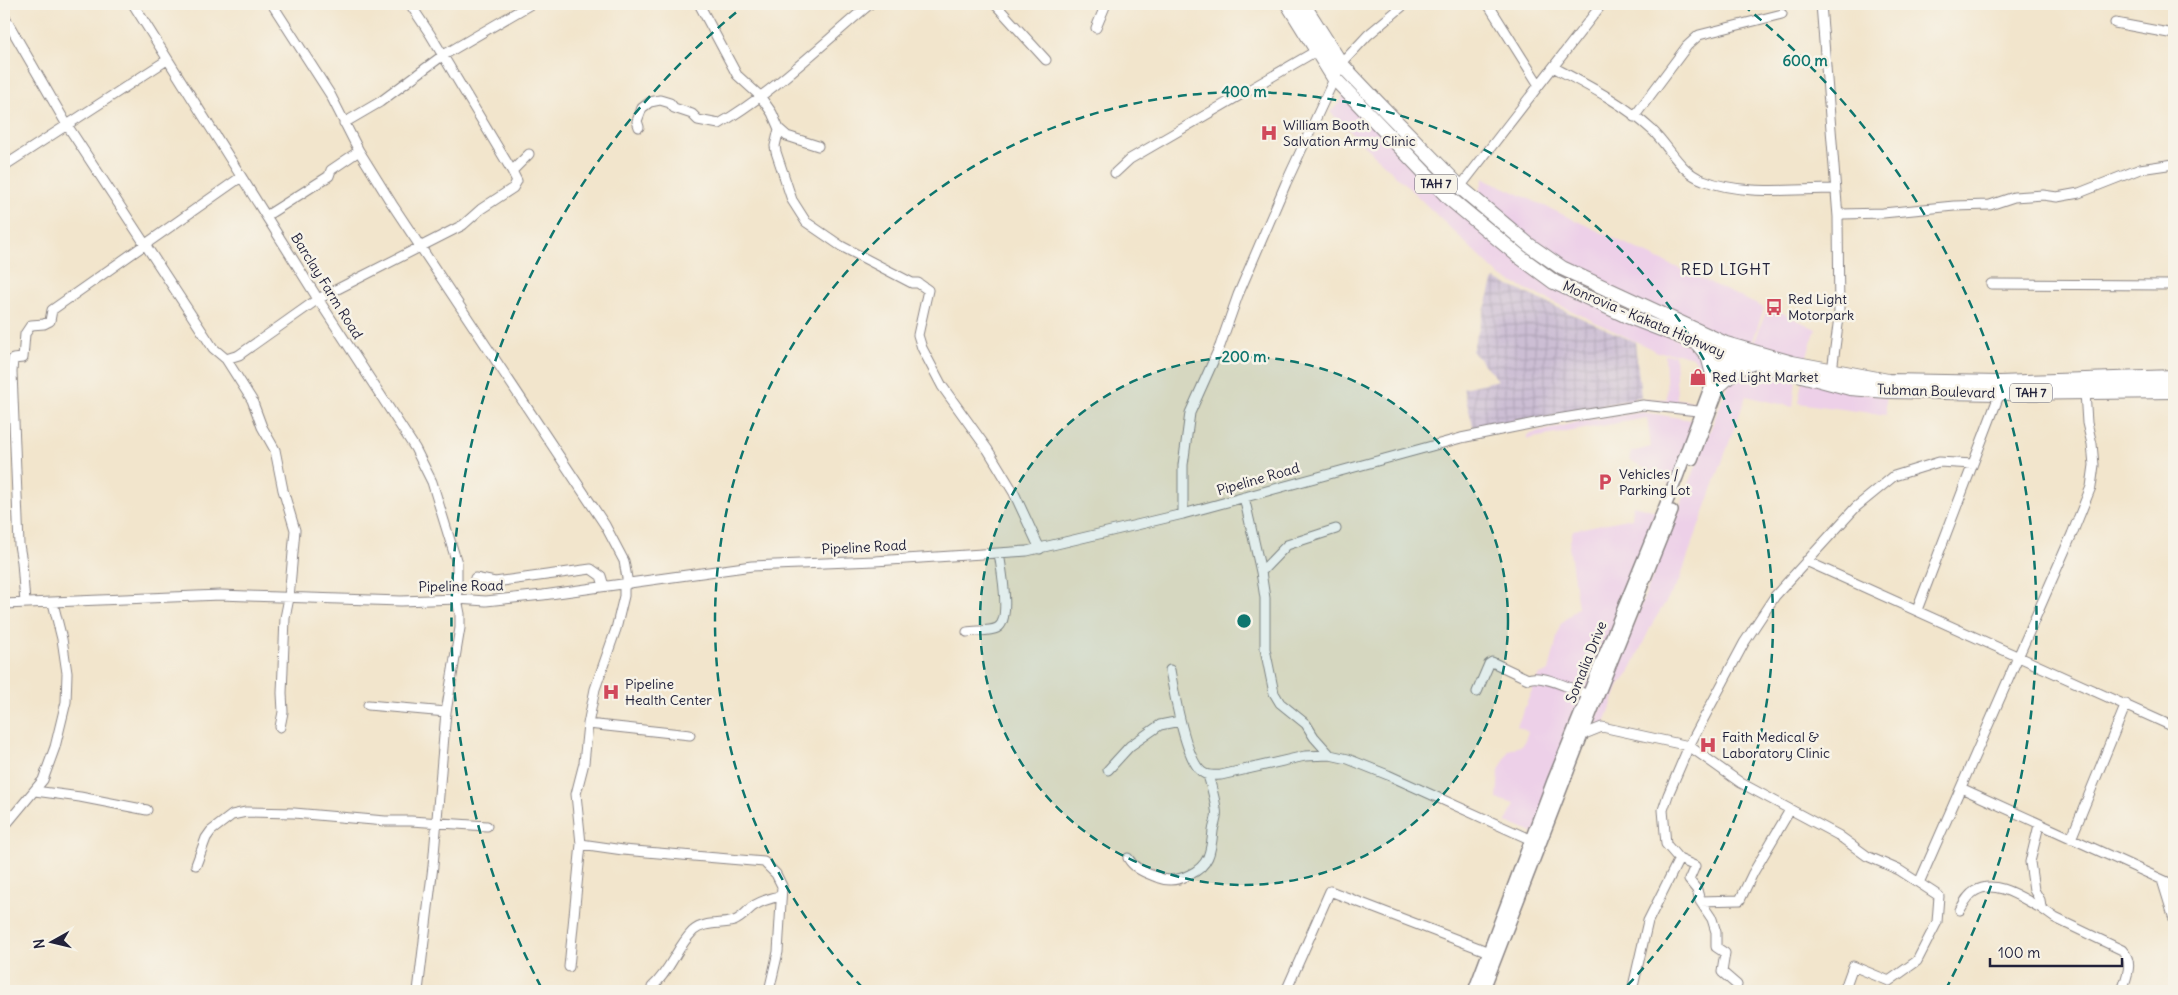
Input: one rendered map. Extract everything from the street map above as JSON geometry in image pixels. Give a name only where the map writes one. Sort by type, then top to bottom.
[{"type":"highway","name":"Monrovia - Kakata Highway","points":[[1288,4],[1334,78],[1449,198],[1520,257],[1554,282],[1628,316],[1695,341],[1729,350]]},
{"type":"highway","name":"Monrovia - Kakata Highway","points":[[1302,4],[1341,64],[1460,187],[1529,245],[1562,268],[1729,350]]},
{"type":"highway","points":[[1695,341],[1708,356],[1718,380],[1754,362]]},
{"type":"highway","name":"Tubman Boulevard","points":[[1729,350],[1754,362],[1850,388],[1888,391],[2000,393],[2174,391]]},
{"type":"highway","name":"Tubman Boulevard","points":[[1729,350],[1864,378],[1897,381],[2000,383],[2174,377]]},
{"type":"main road","name":"Somalia Drive","points":[[1483,991],[1588,695],[1729,350]]},
{"type":"main road","name":"Somalia Drive","points":[[1474,991],[1644,583],[1705,412]]},
{"type":"street","name":"Barclay Farm Road","points":[[133,4],[241,178],[415,448],[432,482],[457,563],[457,599],[460,628],[446,712],[433,866],[418,991]]},
{"type":"street","points":[[272,4],[330,94],[359,151],[392,204],[520,393],[555,451],[605,524],[624,561],[626,584],[624,596],[616,629],[595,689],[588,724],[584,763],[576,794],[581,844],[570,967]]},
{"type":"street","points":[[226,359],[239,355],[318,299],[463,225],[513,188],[517,180],[512,171],[410,4]]},
{"type":"street","points":[[344,123],[380,102],[442,56],[531,4]]},
{"type":"street","points":[[699,4],[737,75],[760,96],[780,129],[788,136],[818,146]]},
{"type":"street","points":[[639,127],[637,121],[642,108],[650,102],[660,100],[670,103],[674,108],[692,114],[698,120],[719,124],[760,96],[830,41],[870,4]]},
{"type":"street","points":[[996,4],[1046,60]]},
{"type":"street","points":[[1096,28],[1106,4]]},
{"type":"street","points":[[1488,4],[1539,85]]},
{"type":"street","points":[[1460,187],[1602,4]]},
{"type":"street","points":[[1821,4],[1838,217],[1838,317],[1832,371]]},
{"type":"street","points":[[1183,514],[1184,456],[1190,414],[1220,346],[1238,295],[1286,183],[1341,64],[1368,34],[1402,5]]},
{"type":"street","points":[[1634,117],[1687,46],[1699,35],[1782,14]]},
{"type":"street","points":[[4,16],[67,125],[213,348],[226,359],[252,400],[262,427],[275,450],[283,490],[295,530],[284,644],[283,712],[280,727]]},
{"type":"street","points":[[2115,23],[2174,34]]},
{"type":"street","points":[[1115,172],[1130,159],[1316,51]]},
{"type":"street","points":[[4,166],[167,60]]},
{"type":"street","points":[[1553,67],[1608,97],[1652,130],[1689,172],[1701,180],[1741,189],[1835,189]]},
{"type":"street","points":[[780,129],[775,146],[776,152],[792,200],[806,222],[841,246],[912,283],[918,283],[928,290],[918,335],[922,348],[942,386],[988,450],[1014,493],[1040,549]]},
{"type":"street","points":[[266,216],[330,176],[331,170],[359,151]]},
{"type":"street","points":[[512,171],[529,154]]},
{"type":"street","points":[[1838,217],[1842,214],[1990,205],[2014,197],[2057,196],[2079,193],[2140,170],[2174,164]]},
{"type":"street","points":[[25,603],[22,562],[18,545],[12,401],[13,359],[23,358],[25,334],[31,325],[44,324],[50,321],[52,310],[241,178]]},
{"type":"street","points":[[1991,284],[2174,285]]},
{"type":"street","points":[[1919,883],[1962,788],[2091,486],[2094,465],[2087,423],[2085,392]]},
{"type":"street","points":[[1916,610],[2000,393]]},
{"type":"street","name":"Pipeline Road","points":[[4,604],[220,595],[401,601],[457,599],[486,601],[752,566],[875,561],[1040,549],[1183,514],[1461,438],[1545,421],[1643,405],[1705,412]]},
{"type":"street","points":[[1736,985],[1722,972],[1725,953],[1716,947],[1716,932],[1712,919],[1700,901],[1698,890],[1689,880],[1695,866],[1679,860],[1666,844],[1663,810],[1689,746],[1744,643],[1775,596],[1856,507],[1894,476],[1939,462],[1973,464]]},
{"type":"street","points":[[1244,497],[1265,598],[1265,649],[1274,693],[1280,703],[1306,724],[1314,737],[1330,755]]},
{"type":"street","points":[[1261,572],[1287,545],[1336,529]]},
{"type":"street","points":[[967,632],[997,628],[1001,625],[1005,614],[999,553]]},
{"type":"street","points":[[1806,561],[2174,727]]},
{"type":"street","points":[[475,578],[495,582],[591,570],[600,576],[604,586]]},
{"type":"street","points":[[4,827],[43,780],[55,746],[66,702],[67,673],[62,639],[53,603]]},
{"type":"street","points":[[1477,692],[1489,664],[1492,662],[1528,680],[1533,677],[1543,678],[1588,695]]},
{"type":"street","points":[[1170,670],[1180,721],[1193,759],[1202,773],[1208,775],[1221,774],[1305,756],[1330,755],[1348,759],[1388,775],[1536,842]]},
{"type":"street","points":[[2071,839],[2126,704]]},
{"type":"street","points":[[368,705],[446,712]]},
{"type":"street","points":[[1108,770],[1130,746],[1160,725],[1180,721]]},
{"type":"street","points":[[588,724],[690,736]]},
{"type":"street","points":[[1582,735],[1602,727],[1689,746],[1741,783],[1838,835],[1867,856],[1899,870],[1940,896],[1937,922],[1917,961],[1889,981],[1853,966],[1844,991]]},
{"type":"street","points":[[1128,858],[1141,871],[1163,880],[1174,881],[1201,869],[1210,854],[1213,829],[1217,819],[1216,806],[1208,775]]},
{"type":"street","points":[[1962,788],[2039,825],[2174,885]]},
{"type":"street","points":[[35,791],[80,797],[147,810]]},
{"type":"street","points":[[1700,901],[1740,900],[1753,873],[1790,810]]},
{"type":"street","points":[[196,865],[206,838],[211,831],[232,815],[246,812],[294,813],[385,821],[488,826]]},
{"type":"street","points":[[2039,825],[2030,862],[2034,890],[2040,900],[2041,908]]},
{"type":"street","points":[[581,844],[623,850],[764,862],[776,874],[782,886],[778,952],[768,991]]},
{"type":"street","points":[[1632,991],[1648,921],[1679,860]]},
{"type":"street","points":[[2162,880],[2174,919]]},
{"type":"street","points":[[1960,910],[1968,897],[1975,891],[1982,888],[2003,888],[2041,908],[2055,918],[2122,950],[2128,956],[2130,964],[2122,991]]},
{"type":"street","points":[[1286,991],[1330,891],[1489,952]]},
{"type":"street","points":[[652,987],[670,967],[682,944],[695,930],[713,923],[733,921],[740,918],[753,906],[767,899],[781,896]]},
{"type":"shaded area","points":[[1345,76],[1531,267],[1708,355],[1713,378],[1707,378],[1693,357],[1677,353],[1660,353],[1501,277],[1330,112],[1342,100]]},
{"type":"shaded area","points":[[1484,178],[1764,308],[1751,347],[1567,278],[1474,207]]},
{"type":"shaded area","points":[[1494,279],[1635,342],[1641,397],[1475,433],[1463,388],[1498,380],[1472,351]]},
{"type":"shaded area","points":[[1768,306],[1816,329],[1806,358],[1754,344]]},
{"type":"shaded area","points":[[1675,354],[1677,399],[1708,404],[1705,415],[1642,406],[1496,430],[1633,400],[1667,399],[1665,355]]},
{"type":"shaded area","points":[[1736,365],[1796,379],[1793,407],[1746,396],[1679,581],[1652,624],[1628,675],[1619,684],[1604,726],[1595,722]]},
{"type":"shaded area","points":[[1802,381],[1886,397],[1886,415],[1798,403]]},
{"type":"shaded area","points":[[1643,412],[1703,422],[1677,488],[1629,459],[1631,452],[1651,447],[1647,418],[1527,439],[1527,435],[1581,421]]},
{"type":"shaded area","points":[[1633,505],[1664,513],[1536,834],[1506,822],[1515,804],[1497,799],[1499,770],[1509,750],[1523,745],[1528,732],[1517,726],[1538,676],[1549,671],[1560,625],[1578,607],[1569,546],[1573,530],[1632,518]]},
{"type":"place","name":"William Booth Salvation Army Clinic","points":[[1269,133]]},
{"type":"place","name":"Red Light Motorpark","points":[[1774,307]]},
{"type":"place","name":"Red Light Market","points":[[1698,377]]},
{"type":"place","name":"Vehicles / Parking Lot","points":[[1605,482]]},
{"type":"place","name":"Pipeline Health Center","points":[[611,692]]},
{"type":"place","name":"Faith Medical & Laboratory Clinic","points":[[1708,745]]},
{"type":"district","name":"RED LIGHT","points":[[1726,269]]}]
